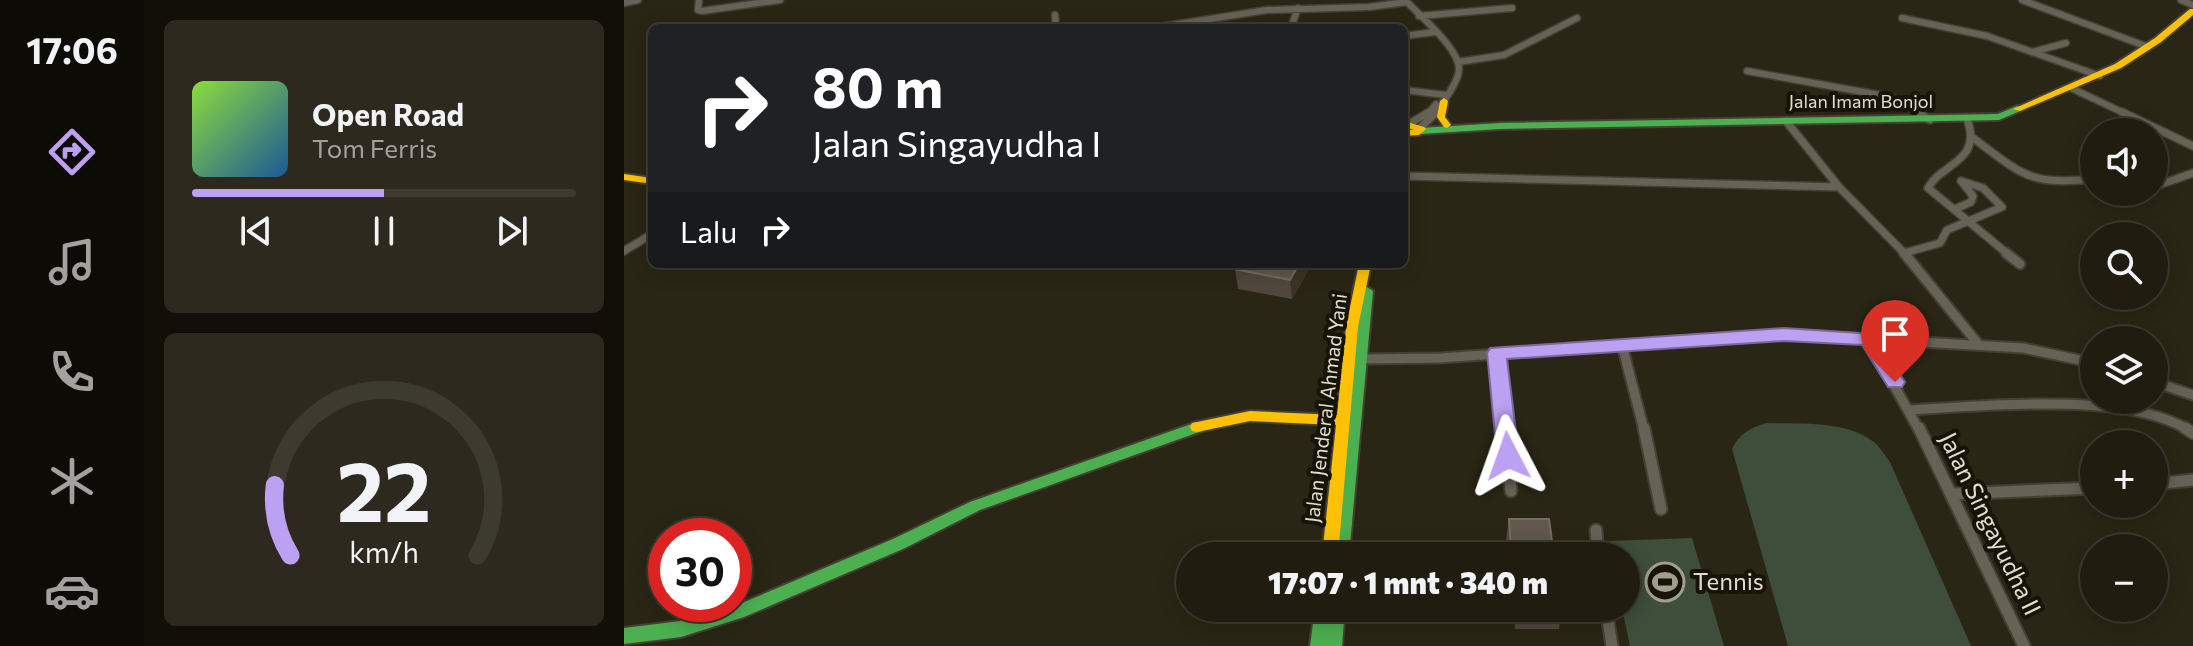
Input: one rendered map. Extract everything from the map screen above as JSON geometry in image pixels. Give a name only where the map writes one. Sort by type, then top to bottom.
[{"type":"main road","name":"Jalan Imam Bonjol","points":[[1413,129],[1999,117],[2100,76],[2148,47],[2193,8]]},
{"type":"main road","points":[[1445,98],[1441,117],[1447,125]]},
{"type":"main road","name":"Jalan Imam Bonjol","points":[[1413,129],[1447,125],[1500,126]]},
{"type":"main road","points":[[624,177],[648,180]]},
{"type":"main road","name":"Jalan Jenderal Ahmad Yani","points":[[1331,542],[1352,327],[1364,268]]},
{"type":"main road","name":"Jalan Jenderal Ahmad Yani","points":[[1342,542],[1361,332],[1372,268]]},
{"type":"main road","points":[[624,636],[681,629],[744,610],[874,555],[975,506],[1204,425],[1250,416],[1344,420]]},
{"type":"main road","points":[[1318,646],[1321,622]]},
{"type":"main road","points":[[1334,646],[1336,622]]},
{"type":"street","points":[[624,3],[638,0]]},
{"type":"street","points":[[699,0],[698,10],[702,11],[780,0]]},
{"type":"street","points":[[2022,0],[2148,47]]},
{"type":"street","points":[[2181,0],[2193,8]]},
{"type":"street","points":[[1191,24],[1258,11],[1376,7],[1406,1],[1458,62],[1458,75],[1431,121],[1413,129]]},
{"type":"street","points":[[1294,24],[1298,8]]},
{"type":"street","points":[[1419,16],[1512,8]]},
{"type":"street","points":[[1055,15],[1056,24]]},
{"type":"street","points":[[1458,62],[1504,55],[1577,18]]},
{"type":"street","points":[[1902,18],[1987,36],[2100,76]]},
{"type":"street","points":[[1408,35],[1435,32]]},
{"type":"street","points":[[2032,52],[2066,43]]},
{"type":"street","points":[[1747,71],[1891,97],[1930,120]]},
{"type":"street","points":[[2071,88],[2193,146]]},
{"type":"street","points":[[1408,91],[1445,98]]},
{"type":"street","points":[[1967,119],[1973,138],[1952,171],[1928,185],[1930,191],[2020,264]]},
{"type":"street","points":[[1786,121],[1839,187],[1904,253],[1979,345]]},
{"type":"street","points":[[1973,138],[2020,172],[2039,180],[2080,179]]},
{"type":"street","points":[[1952,171],[1973,196],[1971,202],[1955,209]]},
{"type":"street","points":[[2168,182],[2193,173]]},
{"type":"street","points":[[1408,176],[1839,187]]},
{"type":"street","points":[[1904,253],[1940,243],[1947,230],[2000,210],[2001,204],[1978,185],[1961,181]]},
{"type":"street","points":[[624,251],[648,236]]},
{"type":"street","points":[[1360,359],[1405,360],[1784,334],[1979,345],[2049,351],[2080,359]]},
{"type":"street","name":"Jalan Singayudha II","points":[[1868,339],[1910,410],[2024,646]]},
{"type":"street","points":[[1622,345],[1635,386],[1661,509]]},
{"type":"street","points":[[1497,353],[1511,491]]},
{"type":"street","points":[[2168,387],[2193,395]]},
{"type":"street","points":[[1910,410],[2028,405],[2146,412],[2173,418],[2193,433]]},
{"type":"street","points":[[2168,483],[2193,480]]},
{"type":"street","points":[[1952,494],[2080,489]]},
{"type":"street","points":[[1596,530],[1597,542]]},
{"type":"street","points":[[1608,622],[1612,646]]},
{"type":"green space","points":[[1766,423],[1836,427],[1863,435],[1876,444],[1890,462],[1971,646],[1788,646],[1732,449],[1746,432]]},
{"type":"green space","name":"Tennis","points":[[1692,538],[1724,646],[1630,646],[1625,622],[1640,622],[1640,542],[1609,541]]},
{"type":"building","points":[[1236,268],[1297,268],[1290,280]]},
{"type":"building","points":[[1509,519],[1549,519],[1552,542],[1510,542]]},
{"type":"traffic: fast","points":[[1420,131],[1500,126],[1999,117],[2017,109]]},
{"type":"traffic: fast","points":[[1342,542],[1367,291]]},
{"type":"traffic: fast","points":[[624,636],[681,629],[744,610],[898,544],[975,506],[1197,427]]},
{"type":"traffic: fast","points":[[1318,646],[1321,622]]},
{"type":"traffic: fast","points":[[1334,646],[1336,622]]},
{"type":"traffic: slow","points":[[2017,109],[2118,66],[2158,40],[2193,11]]},
{"type":"traffic: slow","points":[[1444,101],[1441,117],[1447,125]]},
{"type":"traffic: slow","points":[[1408,125],[1421,129],[1408,133]]},
{"type":"traffic: slow","points":[[624,177],[648,180]]},
{"type":"traffic: slow","points":[[1331,542],[1352,327],[1364,268]]},
{"type":"traffic: slow","points":[[1197,427],[1250,416],[1344,420]]},
{"type":"place","name":"Tennis","points":[[1665,582]]},
{"type":"route","points":[[1508,456],[1497,353],[1784,334],[1868,339],[1895,382]]}]
